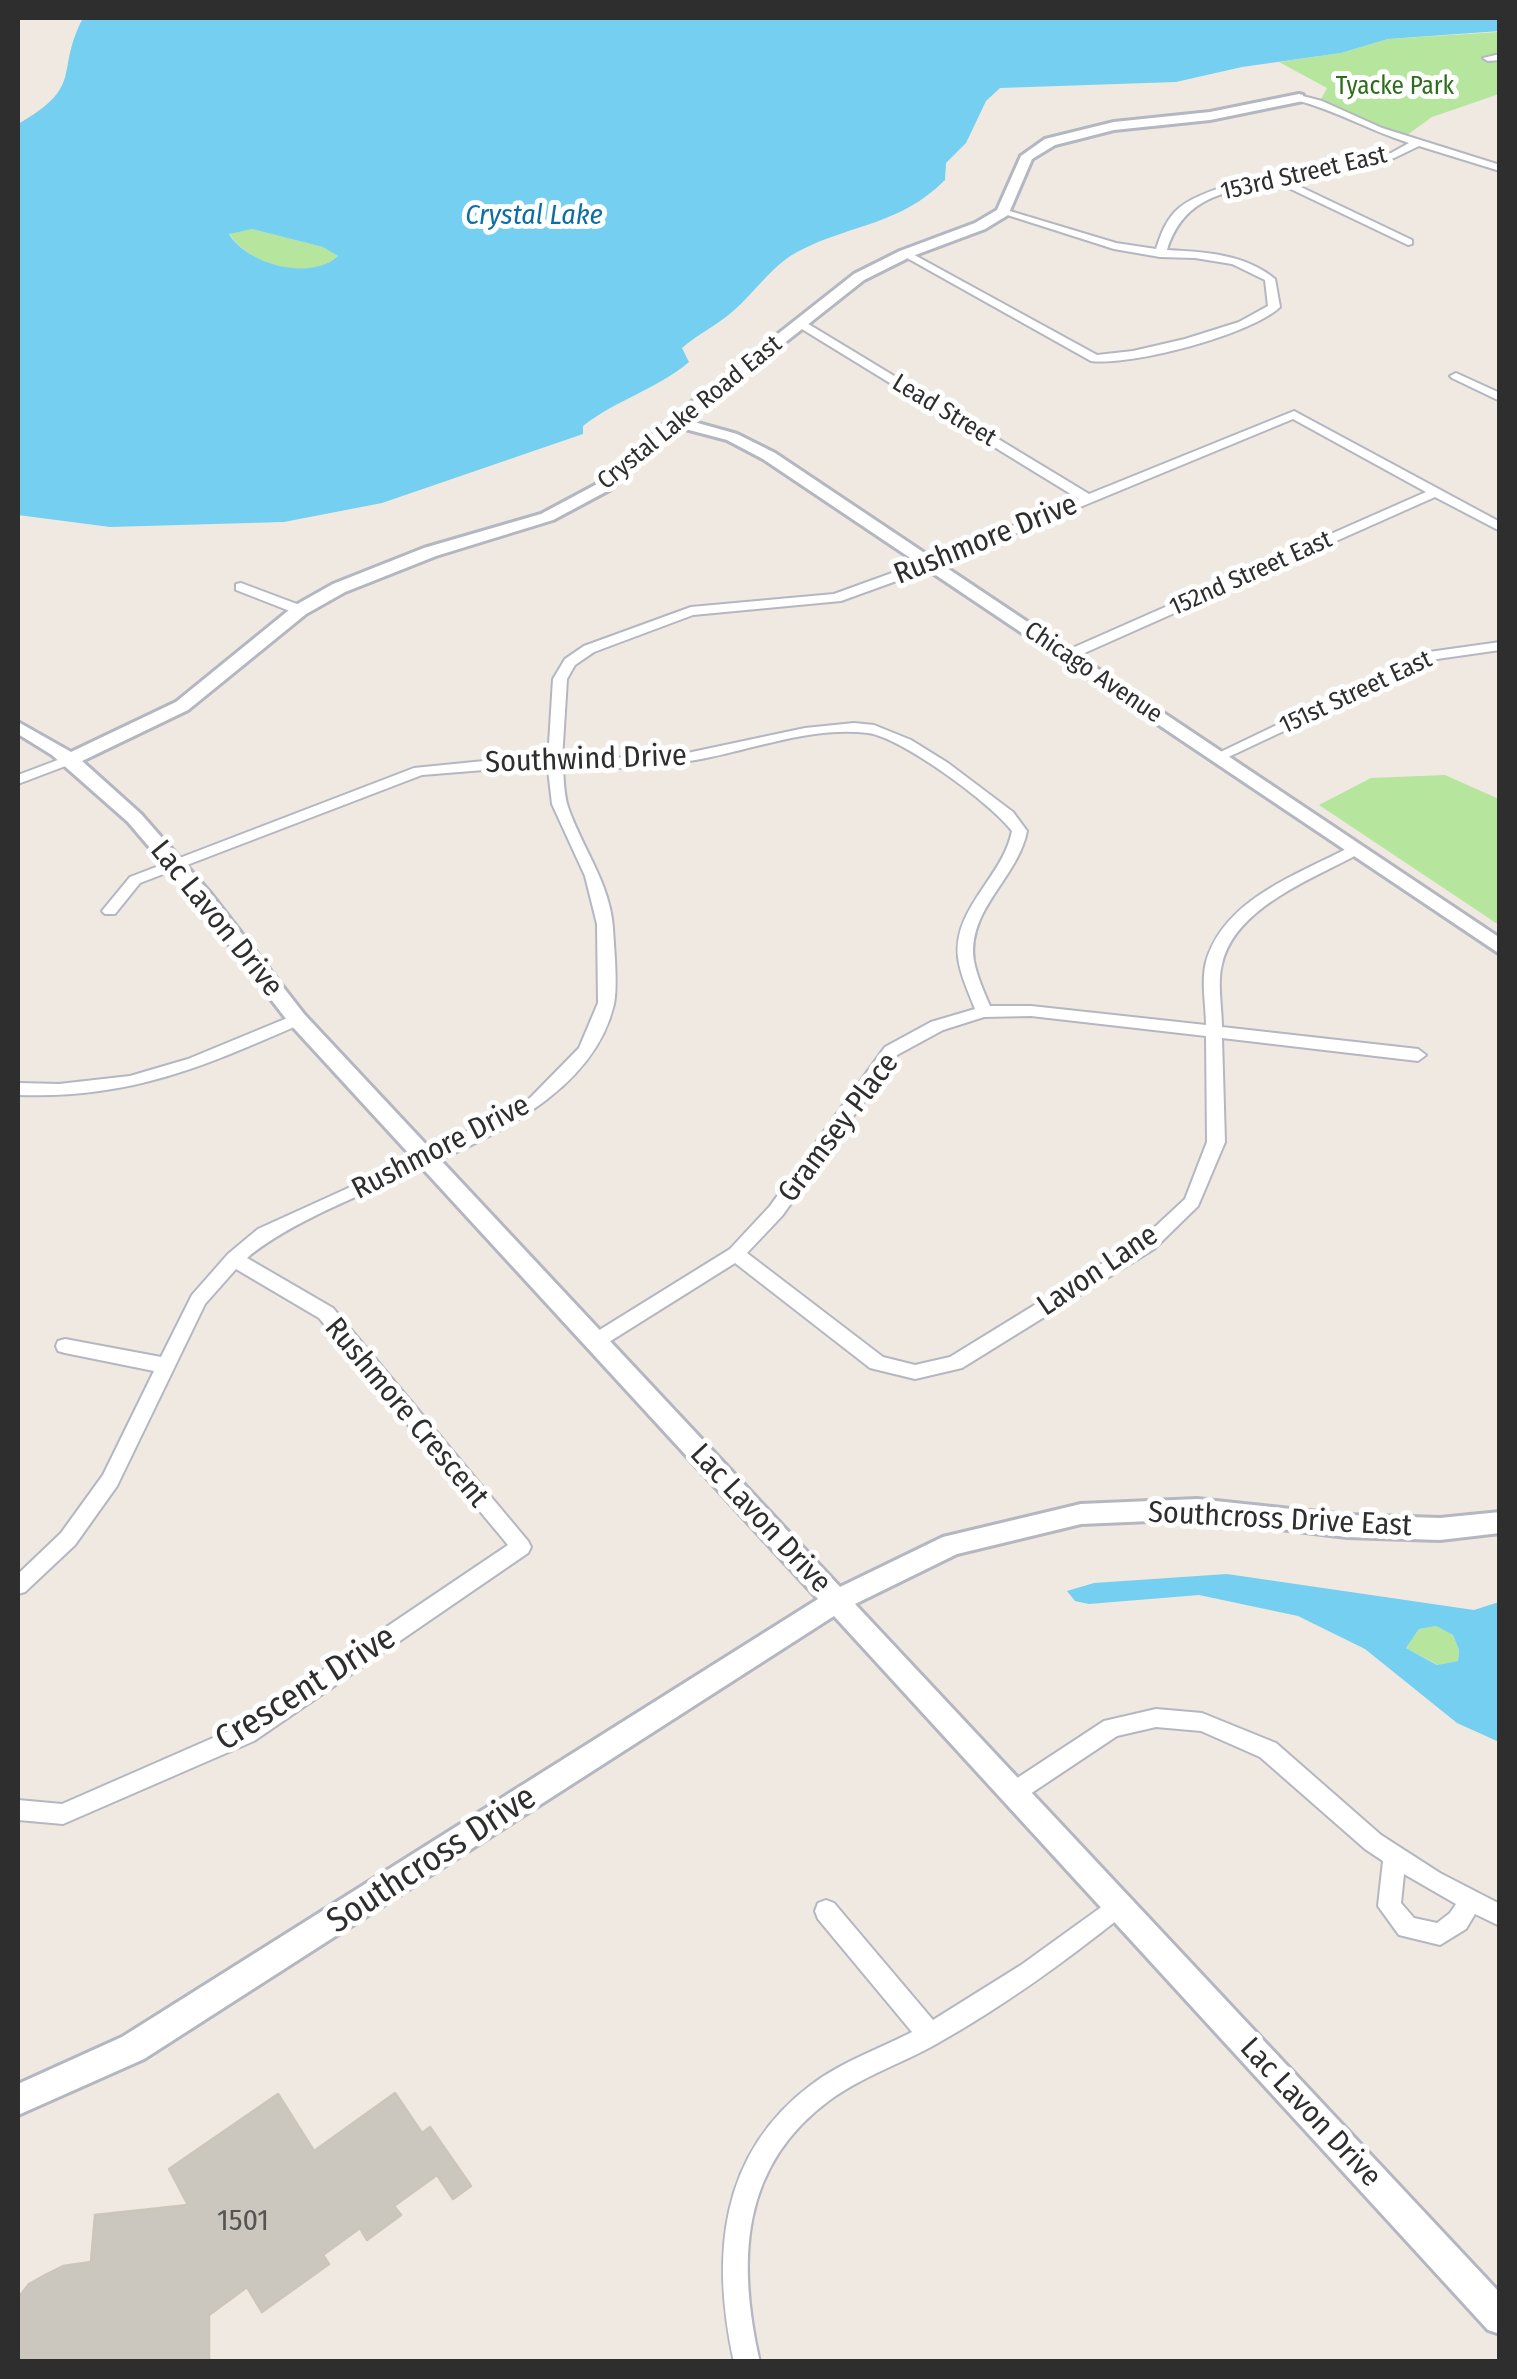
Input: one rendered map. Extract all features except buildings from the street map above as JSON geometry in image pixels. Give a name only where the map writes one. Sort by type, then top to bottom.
[{"type":"street","points":[[905,254],[1083,354],[1108,360],[1255,322],[1274,307],[1270,279],[1253,266],[1224,258],[1160,254],[1115,246],[1054,224],[1003,212],[1019,169],[1028,156],[1050,142],[1114,126],[1210,116],[1300,98],[1500,168]]},
{"type":"street","name":"153rd Street East","points":[[1160,254],[1170,222],[1188,206],[1218,193],[1394,155],[1418,142]]},
{"type":"street","points":[[1278,180],[1408,242]]},
{"type":"street","name":"Crystal Lake Road East","points":[[71,759],[182,706],[300,610],[386,568],[511,530],[581,500],[628,468],[675,422],[859,277],[905,254],[980,226],[1003,212]]},
{"type":"street","name":"Lead Street","points":[[801,324],[1088,499]]},
{"type":"street","points":[[1456,376],[1500,398]]},
{"type":"street","name":"Rushmore Drive","points":[[18,1586],[68,1540],[110,1480],[198,1300],[234,1259],[264,1234],[427,1159],[536,1102],[586,1051],[606,1003],[605,924],[593,876],[559,804],[554,764],[560,679],[570,662],[590,648],[691,612],[836,598],[930,564],[1294,415],[1435,492]]},
{"type":"street","name":"Chicago Avenue","points":[[675,422],[732,437],[769,456],[1500,948]]},
{"type":"street","points":[[1435,492],[1500,526]]},
{"type":"street","name":"152nd Street East","points":[[1066,656],[1435,492]]},
{"type":"street","points":[[241,586],[300,610]]},
{"type":"street","name":"151st Street East","points":[[1217,757],[1434,654],[1500,646]]},
{"type":"street","name":"Lac Lavon Drive","points":[[18,727],[71,759],[101,783],[297,1019],[1500,2318]]},
{"type":"street","name":"Southwind Drive","points":[[110,911],[135,880],[419,770],[458,765],[675,760],[844,728],[873,729],[896,737],[1008,816],[1020,831],[1019,852],[974,912],[965,956],[984,1012]]},
{"type":"street","points":[[18,780],[71,759]]},
{"type":"street","name":"Lavon Lane","points":[[736,1254],[878,1363],[916,1372],[955,1363],[1148,1244],[1192,1202],[1216,1142],[1213,965],[1228,930],[1257,903],[1354,850]]},
{"type":"street","name":"Gramsey Place","points":[[600,1346],[600,1339],[736,1254],[776,1210],[891,1051],[937,1026],[984,1012],[1031,1011],[1418,1055]]},
{"type":"street","points":[[18,1090],[70,1092],[165,1076],[297,1019]]},
{"type":"street","name":"Rushmore Crescent","points":[[234,1259],[326,1313],[521,1547],[474,1579]]},
{"type":"street","points":[[65,1346],[168,1366]]},
{"type":"street","name":"Southcross Drive East","points":[[836,1601],[952,1545],[1081,1514],[1197,1509],[1347,1526],[1440,1529],[1500,1522]]},
{"type":"street","name":"Crescent Drive","points":[[18,1810],[63,1814],[246,1734],[474,1579]]},
{"type":"street","name":"Southcross Drive","points":[[18,2100],[133,2048],[230,1989],[836,1601]]},
{"type":"street","points":[[1013,1793],[1112,1728],[1156,1718],[1202,1722],[1268,1750],[1373,1842],[1500,1916]]},
{"type":"street","points":[[1395,1856],[1389,1906],[1408,1927],[1440,1934],[1458,1921],[1470,1900]]},
{"type":"street","points":[[747,2362],[731,2278],[738,2218],[759,2164],[780,2133],[818,2094],[1012,1987],[1118,1906]]},
{"type":"street","points":[[826,1911],[930,2035]]},
{"type":"green space","name":"Tyacke Park","points":[[1499,32],[1499,94],[1432,117],[1403,138],[1319,103],[1327,88],[1279,62],[1341,53],[1388,39]]},
{"type":"green space","points":[[252,229],[324,247],[338,256],[311,268],[279,266],[250,253],[229,233]]},
{"type":"green space","points":[[1445,775],[1499,799],[1499,925],[1319,805],[1371,778]]},
{"type":"green space","points":[[1436,1626],[1453,1635],[1459,1650],[1458,1661],[1438,1665],[1406,1648],[1419,1629]]},
{"type":"water","name":"Crystal Lake","points":[[83,18],[1499,18],[1500,31],[1388,39],[1341,53],[1242,67],[1176,82],[1000,88],[986,101],[966,143],[946,163],[945,180],[928,195],[893,215],[820,241],[791,256],[732,312],[682,348],[689,362],[596,417],[583,426],[583,434],[382,503],[284,522],[110,527],[18,515],[18,124],[39,111],[61,88]],"holes":[[[252,229],[323,247],[338,256],[312,268],[280,266],[250,254],[229,234]]]},
{"type":"water","points":[[1227,1574],[1474,1610],[1499,1602],[1499,1742],[1457,1723],[1365,1649],[1298,1616],[1199,1595],[1089,1604],[1075,1601],[1067,1591],[1094,1583]],"holes":[[[1436,1626],[1453,1635],[1459,1650],[1458,1661],[1437,1665],[1406,1648],[1419,1629]]]}]
